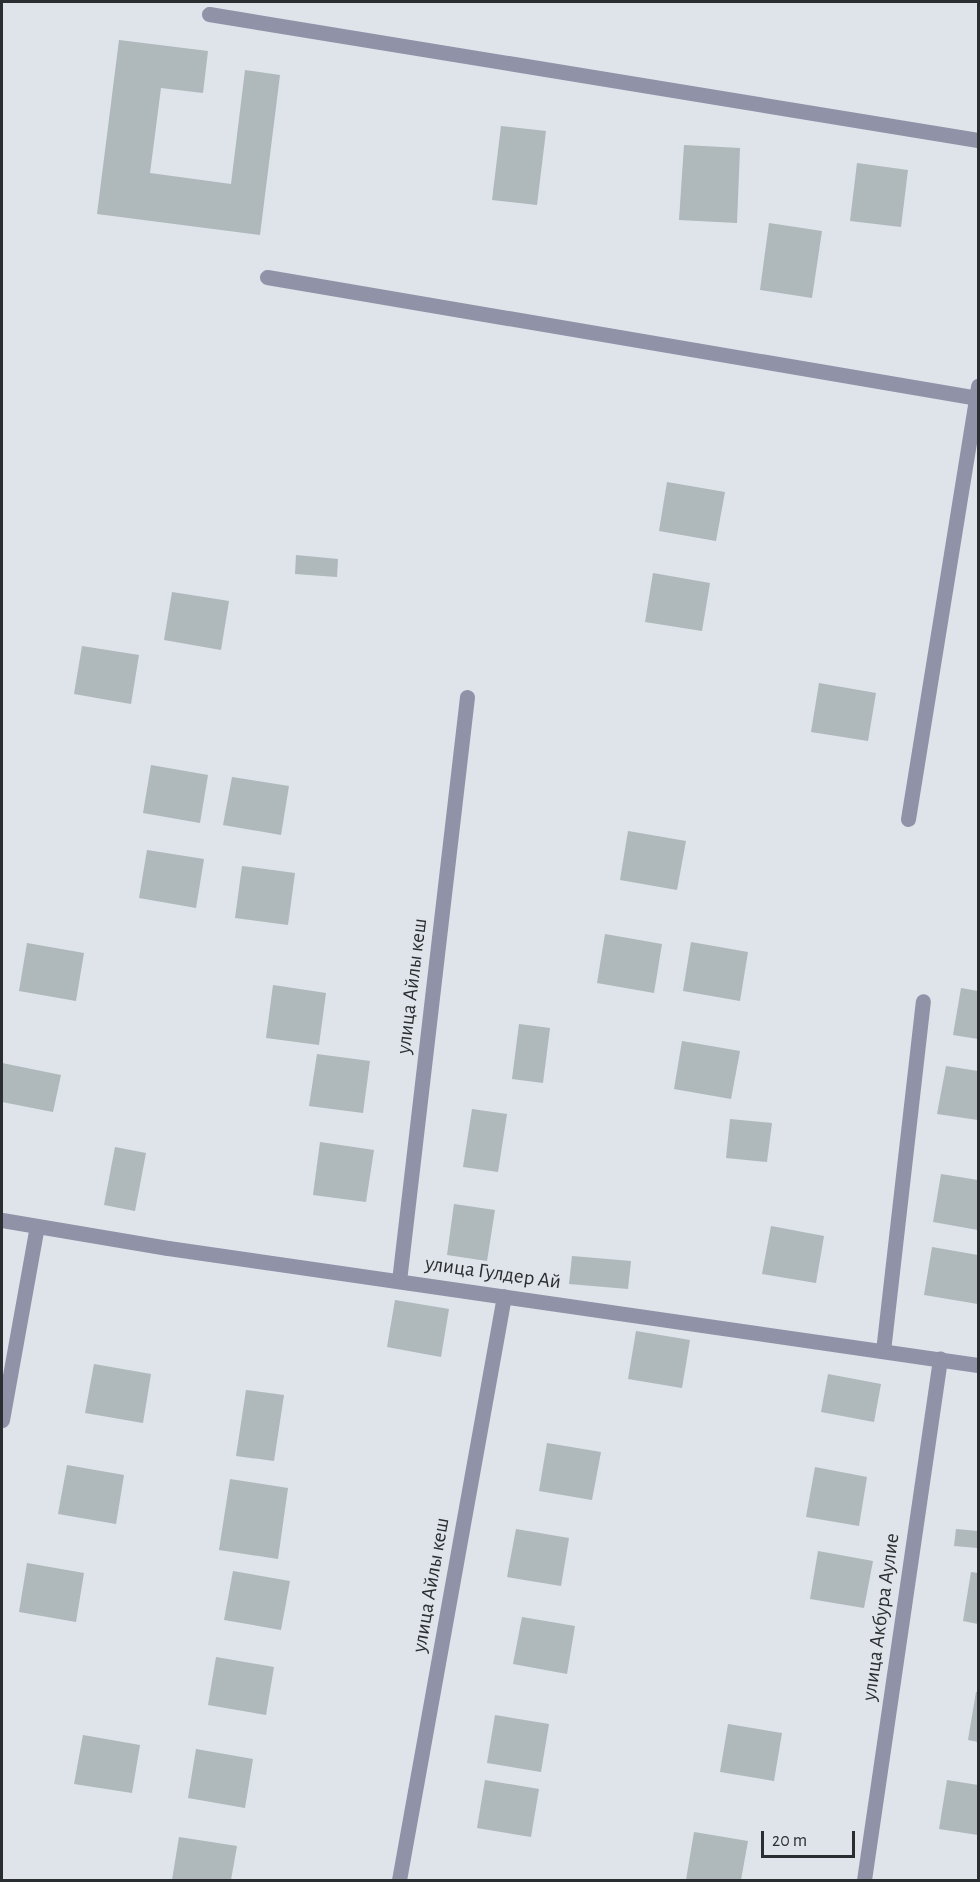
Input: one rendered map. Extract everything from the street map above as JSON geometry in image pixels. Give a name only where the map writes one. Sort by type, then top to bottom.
[{"type":"street","points":[[209,14],[978,140]]},
{"type":"street","points":[[267,277],[978,394],[908,819]]},
{"type":"street","name":"улица Айлы кеш","points":[[399,1281],[467,697]]},
{"type":"street","points":[[883,1351],[923,1001]]},
{"type":"street","name":"улица Гулдер Ай","points":[[2,1220],[399,1281],[978,1365]]},
{"type":"street","points":[[2,1420],[37,1226]]},
{"type":"street","name":"улица Айлы кеш","points":[[399,1881],[504,1296]]},
{"type":"street","name":"улица Акбура Аулие","points":[[864,1881],[940,1359]]},
{"type":"building","points":[[119,40],[208,51],[203,93],[161,88],[150,173],[231,184],[245,70],[280,75],[260,235],[97,214]]},
{"type":"building","points":[[501,126],[546,131],[537,205],[492,200]]},
{"type":"building","points":[[684,145],[740,148],[737,223],[679,220]]},
{"type":"building","points":[[857,163],[908,170],[901,227],[850,221]]},
{"type":"building","points":[[769,223],[822,231],[812,298],[760,290]]},
{"type":"building","points":[[667,482],[725,492],[716,541],[659,531]]},
{"type":"building","points":[[296,555],[338,559],[337,577],[295,574]]},
{"type":"building","points":[[653,573],[710,583],[702,631],[645,622]]},
{"type":"building","points":[[172,592],[229,601],[221,650],[164,640]]},
{"type":"building","points":[[82,646],[139,655],[131,704],[74,694]]},
{"type":"building","points":[[819,683],[876,693],[868,741],[811,732]]},
{"type":"building","points":[[151,765],[208,775],[200,823],[143,813]]},
{"type":"building","points":[[232,777],[289,786],[281,835],[223,825]]},
{"type":"building","points":[[628,831],[686,841],[677,890],[620,880]]},
{"type":"building","points":[[147,850],[204,859],[196,908],[139,898]]},
{"type":"building","points":[[242,866],[295,873],[288,925],[235,918]]},
{"type":"building","points":[[605,934],[662,944],[654,993],[597,983]]},
{"type":"building","points":[[691,942],[748,952],[740,1001],[683,991]]},
{"type":"building","points":[[27,943],[84,953],[76,1001],[19,991]]},
{"type":"building","points":[[273,985],[326,993],[319,1045],[266,1038]]},
{"type":"building","points":[[961,988],[978,991],[978,1039],[953,1035]]},
{"type":"building","points":[[519,1024],[550,1028],[543,1083],[512,1079]]},
{"type":"building","points":[[682,1041],[740,1051],[731,1099],[674,1089]]},
{"type":"building","points":[[317,1054],[370,1061],[363,1113],[309,1106]]},
{"type":"building","points":[[2,1063],[61,1075],[53,1112],[2,1102]]},
{"type":"building","points":[[946,1066],[978,1071],[978,1120],[937,1114]]},
{"type":"building","points":[[472,1109],[507,1114],[498,1172],[463,1167]]},
{"type":"building","points":[[730,1119],[772,1123],[767,1162],[726,1158]]},
{"type":"building","points":[[320,1142],[374,1150],[366,1202],[313,1195]]},
{"type":"building","points":[[115,1147],[146,1153],[135,1211],[104,1205]]},
{"type":"building","points":[[941,1174],[978,1180],[978,1230],[933,1222]]},
{"type":"building","points":[[454,1204],[495,1210],[487,1261],[447,1255]]},
{"type":"building","points":[[771,1226],[824,1236],[816,1283],[762,1274]]},
{"type":"building","points":[[932,1247],[978,1255],[978,1304],[924,1295]]},
{"type":"building","points":[[572,1256],[631,1261],[628,1289],[569,1284]]},
{"type":"building","points":[[395,1300],[449,1309],[441,1357],[387,1347]]},
{"type":"building","points":[[636,1331],[690,1340],[682,1388],[628,1379]]},
{"type":"building","points":[[94,1364],[151,1374],[143,1423],[85,1413]]},
{"type":"building","points":[[828,1374],[881,1384],[874,1422],[821,1412]]},
{"type":"building","points":[[246,1390],[284,1395],[274,1461],[236,1456]]},
{"type":"building","points":[[547,1443],[601,1452],[592,1500],[539,1491]]},
{"type":"building","points":[[67,1465],[124,1475],[116,1524],[58,1514]]},
{"type":"building","points":[[815,1467],[867,1477],[859,1526],[806,1517]]},
{"type":"building","points":[[230,1479],[288,1488],[278,1559],[219,1550]]},
{"type":"building","points":[[516,1529],[569,1538],[561,1586],[507,1577]]},
{"type":"building","points":[[956,1529],[978,1531],[978,1548],[954,1546]]},
{"type":"building","points":[[818,1551],[873,1561],[864,1608],[810,1599]]},
{"type":"building","points":[[27,1563],[84,1573],[76,1622],[19,1612]]},
{"type":"building","points":[[233,1571],[290,1581],[281,1630],[224,1620]]},
{"type":"building","points":[[971,1572],[978,1573],[978,1624],[963,1621]]},
{"type":"building","points":[[522,1617],[575,1626],[567,1674],[513,1664]]},
{"type":"building","points":[[216,1657],[274,1667],[266,1715],[208,1705]]},
{"type":"building","points":[[976,1692],[978,1692],[978,1742],[968,1740]]},
{"type":"building","points":[[495,1715],[549,1724],[541,1772],[487,1763]]},
{"type":"building","points":[[728,1724],[782,1733],[774,1781],[720,1772]]},
{"type":"building","points":[[83,1735],[140,1745],[132,1793],[74,1784]]},
{"type":"building","points":[[196,1749],[253,1759],[245,1808],[188,1798]]},
{"type":"building","points":[[485,1780],[539,1789],[531,1837],[477,1828]]},
{"type":"building","points":[[947,1780],[978,1785],[978,1835],[939,1829]]},
{"type":"building","points":[[694,1832],[748,1841],[741,1880],[686,1880]]},
{"type":"building","points":[[179,1837],[237,1846],[231,1880],[172,1880]]}]
